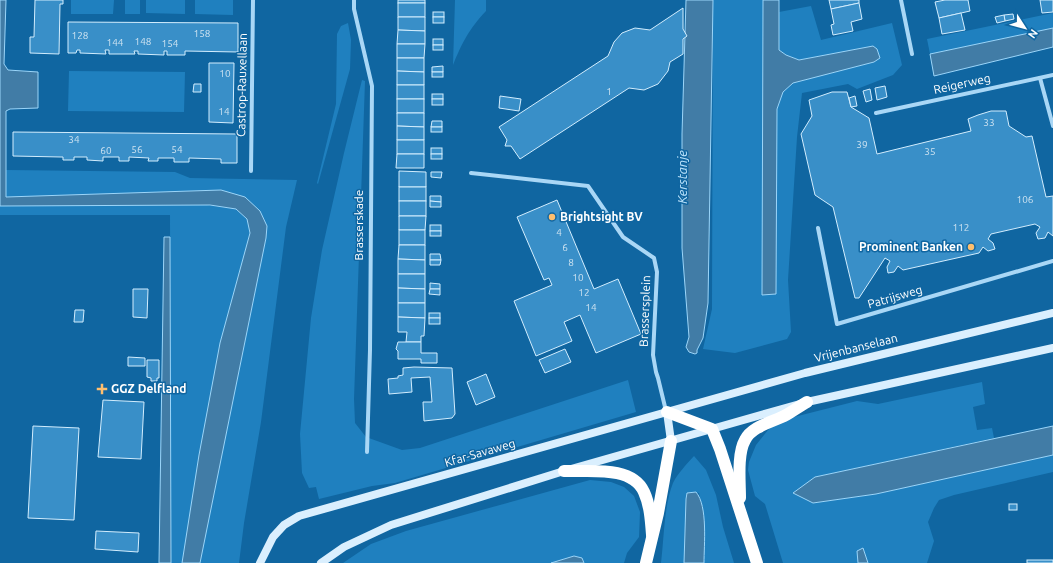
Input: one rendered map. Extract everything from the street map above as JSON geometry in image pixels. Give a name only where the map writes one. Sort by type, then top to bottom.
[{"type":"highway","points":[[739,507],[741,458],[742,447],[745,439],[759,428],[786,415],[807,402]]},
{"type":"highway","points":[[666,412],[712,429],[720,449],[757,563]]},
{"type":"highway","points":[[646,563],[663,490],[670,441]]},
{"type":"highway","points":[[564,472],[611,472],[626,475],[632,478],[642,487],[645,493],[648,502],[652,535]]},
{"type":"main road","name":"Vrijenbanselaan","points":[[666,412],[718,396],[805,373],[1052,312]]},
{"type":"main road","points":[[321,563],[344,547],[391,525],[564,472],[807,402],[1053,348]]},
{"type":"main road","points":[[666,412],[670,441]]},
{"type":"main road","name":"Kfar-Savaweg","points":[[260,563],[274,537],[284,525],[299,516],[666,412]]},
{"type":"street","name":"Castrop-Rauxellaan","points":[[251,171],[253,0]]},
{"type":"street","name":"Brasserskade","points":[[354,0],[354,8],[372,86],[370,350],[367,452]]},
{"type":"street","points":[[901,0],[912,54]]},
{"type":"street","name":"Reigerweg","points":[[876,114],[1053,75]]},
{"type":"street","points":[[1040,78],[1053,126]]},
{"type":"street","name":"Brassersplein","points":[[471,173],[588,186],[623,237],[654,258],[657,272],[653,355],[666,412]]},
{"type":"street","name":"Patrijsweg","points":[[818,228],[837,324],[1053,261]]},
{"type":"shaded area","points":[[71,0],[114,0],[113,14],[71,14]]},
{"type":"shaded area","points":[[125,0],[140,0],[140,14],[125,14]]},
{"type":"shaded area","points":[[146,0],[185,0],[185,14],[146,13]]},
{"type":"shaded area","points":[[195,0],[233,0],[233,15],[195,14]]},
{"type":"shaded area","points":[[455,0],[486,0],[486,11],[466,36],[453,65]]},
{"type":"shaded area","points":[[713,0],[763,0],[762,294],[777,109],[783,92],[793,83],[874,62],[880,58],[873,46],[799,60],[786,55],[779,51],[779,12],[811,6],[821,40],[892,23],[902,65],[893,75],[857,89],[848,84],[802,93],[797,137],[788,280],[791,332],[787,339],[735,353],[703,349],[712,309]]},
{"type":"shaded area","points":[[1053,13],[1053,28],[930,54],[927,39]]},
{"type":"shaded area","points":[[348,23],[351,40],[350,69],[318,184],[336,104],[337,34],[341,26]]},
{"type":"shaded area","points":[[69,71],[185,72],[184,112],[68,111]]},
{"type":"shaded area","points":[[362,80],[365,81],[354,399],[355,423],[366,437],[402,450],[420,448],[628,380],[636,412],[395,483],[372,486],[319,499],[316,487],[309,488],[302,473],[300,434],[311,318],[322,250]]},
{"type":"shaded area","points":[[6,170],[175,172],[190,178],[297,180],[286,227],[261,422],[244,523],[239,563],[171,563],[170,215],[0,215],[0,197],[6,197]],"holes":[[[221,190],[266,230],[247,219],[236,209],[171,200],[17,197]]]},
{"type":"shaded area","points":[[982,382],[985,404],[973,407],[977,430],[992,428],[994,438],[815,477],[794,493],[813,503],[876,494],[1053,455],[1053,472],[954,495],[939,500],[928,522],[934,541],[927,563],[783,563],[765,504],[755,496],[748,470],[749,462],[756,445],[772,425],[790,418],[857,401],[878,404]]},
{"type":"shaded area","points":[[694,456],[706,470],[716,495],[723,527],[734,563],[704,563],[701,502],[699,493],[692,492],[686,495],[684,563],[661,563],[666,512],[670,492],[677,476]]},
{"type":"shaded area","points":[[590,480],[611,482],[624,487],[634,496],[640,512],[639,537],[627,553],[624,563],[584,563],[582,558],[574,556],[551,563],[343,563],[371,544],[406,531]]},
{"type":"water","points":[[0,0],[6,0],[4,64],[8,70],[38,72],[38,108],[10,109],[6,111],[6,197],[221,190],[245,197],[260,211],[267,226],[266,238],[200,563],[182,563],[199,455],[220,343],[250,233],[247,219],[236,209],[210,205],[0,206]]},
{"type":"water","name":"Kerstanje","points":[[686,0],[713,0],[708,303],[703,338],[697,353],[695,354],[689,352],[686,347],[689,337],[682,248],[682,134]]},
{"type":"water","points":[[763,0],[779,0],[779,50],[786,55],[799,60],[873,46],[877,49],[880,58],[874,62],[793,83],[783,92],[777,109],[776,294],[762,295]]},
{"type":"water","points":[[1053,28],[1053,47],[934,76],[930,54]]},
{"type":"water","points":[[164,237],[170,237],[171,563],[159,563]]},
{"type":"water","points":[[1053,426],[1053,455],[876,494],[813,503],[793,493],[815,477]]},
{"type":"water","points":[[696,492],[700,498],[704,516],[704,563],[684,563],[687,493]]},
{"type":"water","points":[[863,548],[868,563],[858,563],[857,551]]},
{"type":"water","points":[[574,556],[582,558],[584,563],[551,563]]},
{"type":"building","points":[[35,0],[63,0],[63,4],[60,4],[59,54],[30,53],[30,37],[34,37]]},
{"type":"building","points":[[398,0],[425,0],[425,3],[398,3]]},
{"type":"building","points":[[829,0],[859,0],[859,3],[831,9]]},
{"type":"building","points":[[945,0],[968,0],[970,11],[939,18],[935,2]]},
{"type":"building","points":[[1040,0],[1053,0],[1053,12],[1042,13]]},
{"type":"building","points":[[398,3],[425,3],[425,17],[398,17]]},
{"type":"building","points":[[859,3],[862,19],[851,22],[853,31],[833,35],[831,25],[834,24],[831,9]]},
{"type":"building","points":[[683,8],[683,29],[687,36],[683,39],[683,54],[670,62],[668,71],[658,84],[644,90],[629,88],[520,159],[511,146],[505,146],[507,140],[499,127],[608,56],[614,42],[622,33],[635,28],[650,30]]},
{"type":"building","points":[[433,12],[444,12],[444,17],[433,17]]},
{"type":"building","points":[[961,13],[965,30],[942,34],[939,18]]},
{"type":"building","points":[[1013,14],[1014,19],[1005,21],[1004,15]]},
{"type":"building","points":[[1004,15],[1005,21],[997,23],[995,17]]},
{"type":"building","points":[[398,17],[425,17],[425,31],[398,30]]},
{"type":"building","points":[[433,17],[444,17],[444,23],[433,23]]},
{"type":"building","points":[[68,22],[238,23],[238,52],[185,51],[185,55],[167,55],[167,51],[164,51],[164,55],[138,54],[138,51],[134,51],[135,54],[109,54],[109,50],[105,50],[106,54],[80,53],[80,50],[77,50],[76,53],[68,53]]},
{"type":"building","points":[[398,30],[425,31],[425,44],[397,44]]},
{"type":"building","points":[[433,39],[443,39],[443,45],[433,45]]},
{"type":"building","points":[[397,44],[425,44],[424,58],[397,58]]},
{"type":"building","points":[[433,45],[443,45],[443,50],[433,50]]},
{"type":"building","points":[[397,58],[424,58],[424,72],[397,71]]},
{"type":"building","points":[[209,63],[234,63],[233,123],[209,122]]},
{"type":"building","points":[[443,66],[443,72],[432,72],[432,67]]},
{"type":"building","points":[[397,71],[424,72],[424,85],[397,85]]},
{"type":"building","points":[[432,72],[443,72],[443,77],[432,77]]},
{"type":"building","points":[[194,84],[201,84],[201,92],[193,92]]},
{"type":"building","points":[[397,85],[424,85],[424,99],[397,99]]},
{"type":"building","points":[[885,86],[887,97],[877,100],[875,88]]},
{"type":"building","points":[[870,89],[872,100],[866,102],[863,91]]},
{"type":"building","points":[[832,92],[847,92],[851,107],[869,118],[877,154],[971,131],[968,119],[991,111],[1006,111],[1009,126],[1026,137],[1032,136],[1046,197],[1053,196],[1053,236],[1048,232],[1045,238],[1038,239],[1036,233],[1040,227],[1035,224],[991,234],[988,239],[993,243],[995,249],[988,251],[983,247],[979,253],[903,270],[898,266],[894,272],[888,273],[887,267],[890,261],[885,258],[859,298],[855,298],[833,207],[815,195],[801,134],[812,116],[809,100]]},
{"type":"building","points":[[432,94],[443,94],[443,99],[432,99]]},
{"type":"building","points":[[500,96],[521,99],[519,111],[499,108]]},
{"type":"building","points":[[855,96],[857,106],[851,107],[849,98]]},
{"type":"building","points":[[397,99],[424,99],[424,113],[397,113]]},
{"type":"building","points":[[432,99],[443,99],[443,105],[432,105]]},
{"type":"building","points":[[397,113],[424,113],[424,127],[397,126]]},
{"type":"building","points":[[432,121],[442,121],[442,127],[431,127]]},
{"type":"building","points":[[397,126],[424,127],[424,140],[397,140]]},
{"type":"building","points":[[431,127],[442,127],[442,132],[431,132]]},
{"type":"building","points":[[13,132],[237,134],[237,163],[221,163],[221,159],[189,158],[189,162],[174,162],[174,158],[158,158],[158,161],[148,161],[149,158],[129,157],[129,161],[119,161],[119,157],[103,157],[103,161],[87,160],[87,157],[74,157],[74,160],[63,160],[63,157],[13,156]]},
{"type":"building","points":[[397,140],[424,140],[424,154],[397,154]]},
{"type":"building","points":[[431,148],[442,148],[442,154],[431,154]]},
{"type":"building","points":[[397,154],[424,154],[424,168],[396,168]]},
{"type":"building","points":[[431,154],[442,154],[442,159],[431,159]]},
{"type":"building","points":[[399,171],[426,172],[426,187],[399,187]]},
{"type":"building","points":[[431,172],[442,172],[441,178],[431,177]]},
{"type":"building","points":[[399,187],[426,187],[426,201],[399,201]]},
{"type":"building","points":[[430,196],[441,196],[441,202],[430,201]]},
{"type":"building","points":[[557,200],[594,289],[618,279],[641,334],[596,353],[580,315],[564,322],[572,341],[536,356],[514,301],[552,285],[549,278],[544,280],[517,217]]},
{"type":"building","points":[[399,201],[426,201],[426,216],[399,216]]},
{"type":"building","points":[[430,201],[441,202],[441,207],[430,207]]},
{"type":"building","points":[[399,216],[426,216],[425,230],[399,230]]},
{"type":"building","points":[[430,225],[441,225],[441,231],[430,231]]},
{"type":"building","points":[[399,230],[425,230],[425,245],[399,245]]},
{"type":"building","points":[[430,231],[441,231],[441,236],[430,236]]},
{"type":"building","points":[[399,245],[425,245],[425,260],[398,259]]},
{"type":"building","points":[[430,254],[440,254],[441,260],[430,260]]},
{"type":"building","points":[[398,259],[425,260],[425,274],[398,274]]},
{"type":"building","points":[[430,260],[441,260],[440,265],[430,265]]},
{"type":"building","points":[[398,274],[425,274],[425,289],[398,288]]},
{"type":"building","points":[[430,283],[440,284],[440,289],[430,289]]},
{"type":"building","points":[[398,288],[425,289],[425,303],[398,303]]},
{"type":"building","points":[[133,289],[148,289],[147,318],[133,317]]},
{"type":"building","points":[[430,289],[440,289],[440,295],[429,294]]},
{"type":"building","points":[[398,303],[425,303],[425,318],[398,317]]},
{"type":"building","points":[[75,310],[84,310],[83,322],[74,322]]},
{"type":"building","points":[[429,313],[440,313],[440,318],[429,318]]},
{"type":"building","points":[[398,317],[425,318],[424,336],[421,336],[421,342],[406,342],[407,332],[398,332]]},
{"type":"building","points":[[429,318],[440,318],[440,324],[429,324]]},
{"type":"building","points":[[398,342],[421,342],[421,353],[437,353],[437,363],[421,363],[421,359],[398,359],[398,351],[396,349]]},
{"type":"building","points":[[565,349],[571,362],[545,373],[539,360]]},
{"type":"building","points":[[128,357],[145,358],[145,366],[128,366]]},
{"type":"building","points":[[147,360],[159,360],[159,378],[157,378],[157,381],[151,381],[151,378],[147,377]]},
{"type":"building","points":[[403,368],[452,368],[455,414],[452,418],[424,421],[423,402],[432,402],[430,377],[411,378],[412,392],[389,394],[388,379],[398,378],[398,376],[403,375]]},
{"type":"building","points":[[486,374],[495,397],[476,405],[467,382]]},
{"type":"building","points":[[103,400],[144,402],[141,459],[98,457]]},
{"type":"building","points":[[33,426],[79,428],[74,520],[28,518]]},
{"type":"building","points":[[1009,504],[1017,504],[1017,510],[1009,510]]},
{"type":"building","points":[[96,531],[139,533],[138,552],[95,549]]},
{"type":"building","points":[[1027,560],[1053,560],[1053,563],[1027,563]]},
{"type":"place","name":"Brightsight BV","points":[[552,217]]},
{"type":"place","name":"Prominent Banken","points":[[971,247]]},
{"type":"place","name":"GGZ Delfland","points":[[102,389]]}]
